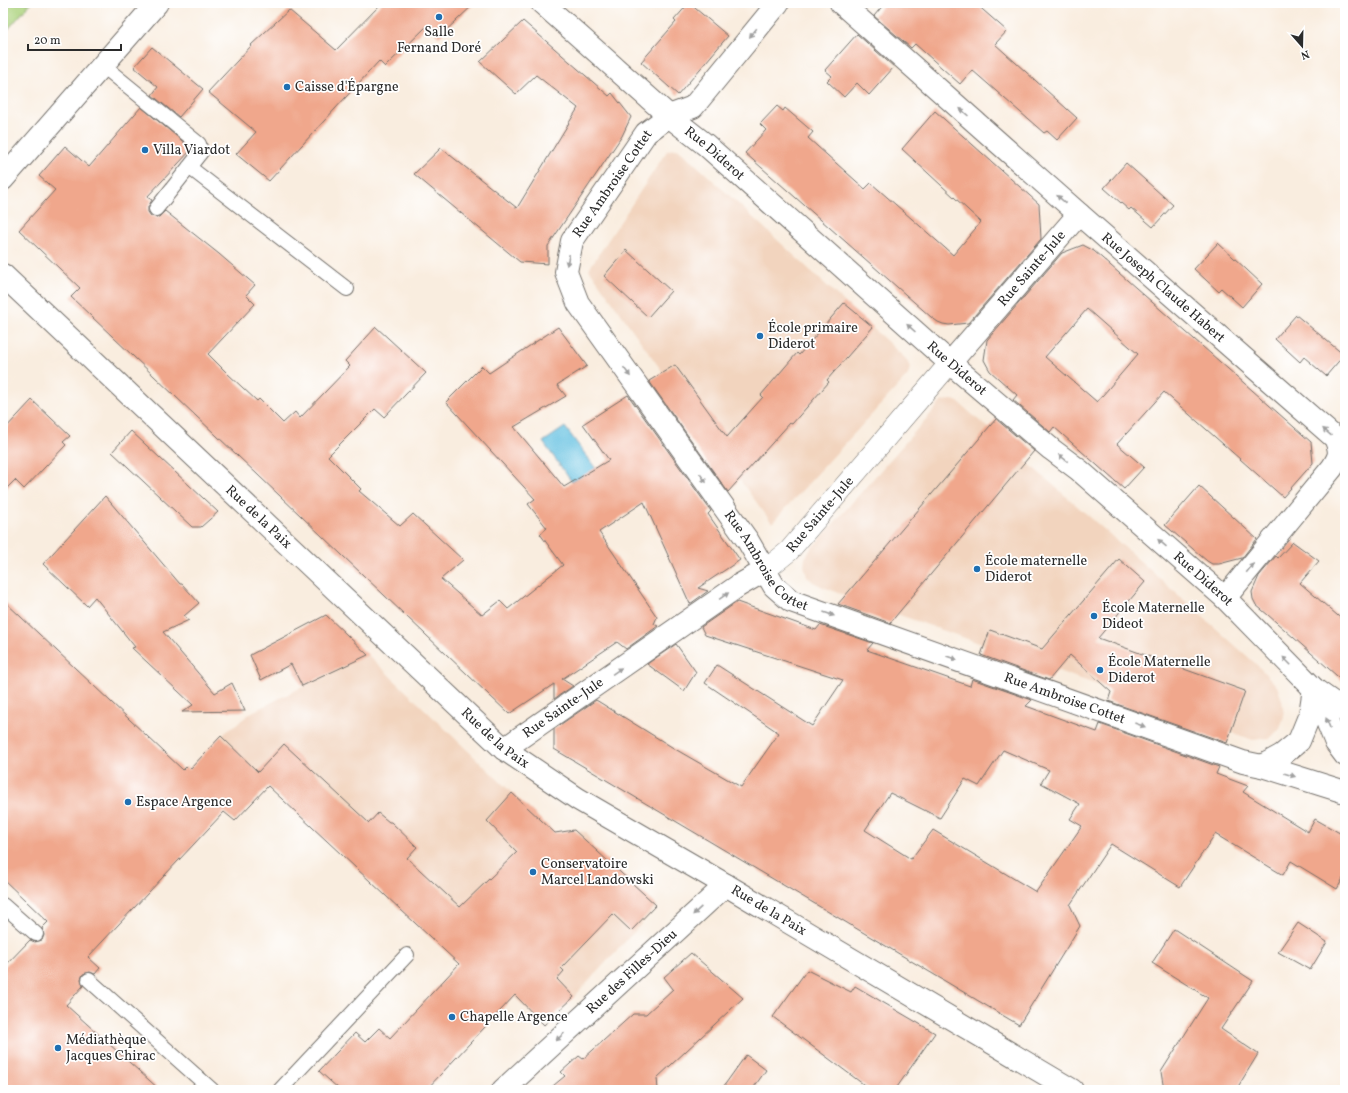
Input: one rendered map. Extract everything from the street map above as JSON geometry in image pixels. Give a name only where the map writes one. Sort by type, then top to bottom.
[{"type":"street","points":[[3,179],[157,3]]},
{"type":"street","name":"Rue Diderot","points":[[542,3],[669,116],[706,145],[950,363],[1051,449],[1079,470],[1225,598],[1314,689],[1336,744],[1345,755]]},
{"type":"street","points":[[669,116],[693,107],[778,3]]},
{"type":"street","name":"Rue Joseph Claude Habert","points":[[841,3],[1335,438],[1339,449],[1338,459],[1332,468],[1225,598]]},
{"type":"street","name":"Rue Ambroise Cottet","points":[[669,116],[646,133],[572,241],[566,272],[578,303],[748,541],[774,586],[791,600],[1236,759],[1345,792]]},
{"type":"street","name":"Rue Sainte-Jule","points":[[504,749],[738,586],[764,571],[789,551],[1079,214]]},
{"type":"street","name":"Rue de la Paix","points":[[3,274],[504,749],[578,799],[1072,1090]]},
{"type":"street","points":[[1262,766],[1282,755],[1299,741],[1310,714],[1314,689],[1345,711]]},
{"type":"street","name":"Rue des Filles-Dieu","points":[[503,1090],[726,885]]},
{"type":"lane","points":[[102,65],[199,144],[201,152],[156,209]]},
{"type":"lane","points":[[189,167],[347,289]]},
{"type":"lane","points":[[3,905],[36,934]]},
{"type":"lane","points":[[280,1090],[407,955]]},
{"type":"lane","points":[[89,980],[212,1090]]},
{"type":"shaded area","name":"École primaire Diderot","points":[[679,149],[906,359],[910,367],[908,375],[772,523],[589,269],[667,151]]},
{"type":"shaded area","name":"École maternelle Diderot","points":[[953,400],[958,402],[1256,664],[1277,686],[1282,700],[1284,716],[1280,729],[1269,738],[1253,740],[880,608],[823,587],[813,582],[807,576],[804,566],[805,558],[811,549],[942,401]]},
{"type":"shaded area","points":[[366,653],[556,834],[573,830],[587,832],[593,847],[658,906],[574,997],[544,1025],[514,997],[504,1006],[268,786],[221,736],[252,712],[362,657]]},
{"type":"green space","points":[[3,3],[31,3],[3,35]]},
{"type":"water","points":[[565,427],[599,473],[577,479],[572,482],[543,442]]},
{"type":"building","name":"Caisse d'Épargne","points":[[382,3],[475,3],[439,37],[427,26],[385,67],[379,61],[269,181],[236,154],[256,132],[208,92],[251,45],[289,10],[336,50]]},
{"type":"building","points":[[689,3],[728,36],[678,95],[641,62],[676,22],[674,20]]},
{"type":"building","points":[[885,3],[975,3],[1007,31],[995,44],[1077,118],[1057,140],[1047,131],[1044,133],[972,70],[960,84],[915,44],[911,48],[874,16]]},
{"type":"building","points":[[523,21],[609,96],[612,93],[631,117],[622,136],[548,246],[548,264],[520,262],[414,174],[441,148],[517,208],[578,108],[536,75],[516,94],[480,62]]},
{"type":"building","points":[[857,34],[894,67],[869,95],[857,83],[844,97],[827,81],[832,76],[825,70]]},
{"type":"building","points":[[152,47],[203,89],[179,117],[152,95],[158,87],[134,67]]},
{"type":"building","points":[[777,106],[783,111],[785,108],[813,132],[808,138],[865,189],[871,183],[953,255],[981,222],[902,149],[935,111],[1039,204],[1041,239],[968,323],[949,325],[938,322],[745,153],[766,130],[760,124]]},
{"type":"building","points":[[141,107],[192,149],[147,197],[152,200],[148,207],[148,212],[151,216],[159,217],[165,211],[255,285],[246,295],[255,304],[208,354],[228,374],[257,401],[259,399],[283,423],[295,412],[300,418],[350,366],[345,361],[376,327],[426,373],[384,417],[375,409],[328,456],[361,489],[359,491],[400,526],[413,514],[463,560],[441,579],[482,615],[500,601],[508,609],[563,565],[540,534],[547,528],[528,504],[535,499],[446,402],[482,366],[489,373],[558,327],[587,366],[557,385],[566,396],[514,427],[564,487],[609,460],[583,424],[628,395],[711,511],[708,514],[740,560],[698,588],[708,591],[690,604],[644,502],[599,532],[657,617],[654,624],[658,626],[626,649],[617,642],[562,679],[573,686],[554,699],[554,684],[509,714],[71,297],[80,288],[19,230],[55,190],[39,176],[65,146],[89,167]]},
{"type":"building","points":[[1126,163],[1173,205],[1153,227],[1131,208],[1129,210],[1104,188]]},
{"type":"building","points":[[1218,243],[1262,284],[1242,307],[1221,288],[1218,291],[1194,269]]},
{"type":"building","points":[[1083,245],[1094,251],[1311,442],[1313,463],[1283,497],[1164,392],[1117,444],[1144,467],[1124,489],[1054,427],[1050,432],[1013,400],[1017,395],[990,371],[984,360],[987,340],[1062,253]],"holes":[[[1087,309],[1138,354],[1097,402],[1045,357]]]},
{"type":"building","points":[[626,250],[671,291],[648,317],[604,276]]},
{"type":"building","name":"École primaire Diderot","points":[[844,303],[873,327],[827,380],[829,382],[728,492],[649,381],[675,365],[727,437],[763,397],[761,395],[797,353],[799,355]]},
{"type":"building","points":[[1296,315],[1344,355],[1326,376],[1304,357],[1300,362],[1275,339]]},
{"type":"building","points":[[32,400],[70,436],[63,442],[66,445],[24,489],[15,480],[3,492],[3,431]]},
{"type":"building","points":[[996,419],[1034,451],[890,623],[838,604]]},
{"type":"building","points":[[131,431],[218,512],[201,527],[192,527],[112,452]]},
{"type":"building","points":[[1199,486],[1257,539],[1242,558],[1219,564],[1212,564],[1165,525]]},
{"type":"building","points":[[105,496],[180,584],[182,584],[199,603],[184,616],[189,620],[163,632],[215,693],[232,683],[245,711],[182,712],[193,705],[132,648],[135,647],[95,597],[87,606],[43,564]]},
{"type":"building","points":[[1293,542],[1319,561],[1300,583],[1345,622],[1345,683],[1256,605],[1253,599],[1252,592],[1259,576],[1276,556],[1278,558]]},
{"type":"building","points":[[1119,559],[1145,582],[1098,638],[1245,691],[1227,743],[1108,701],[1111,692],[1070,655],[1049,680],[981,655],[990,630],[1042,649]]},
{"type":"building","points":[[3,600],[183,770],[186,767],[189,770],[221,736],[258,772],[284,744],[369,823],[378,813],[391,822],[417,847],[407,858],[460,907],[517,852],[487,821],[512,793],[555,833],[574,830],[656,905],[631,931],[613,914],[561,968],[564,971],[557,979],[574,997],[544,1025],[515,995],[426,1090],[340,1090],[319,1071],[355,1033],[365,1042],[379,1028],[390,1038],[459,964],[268,786],[235,821],[224,812],[88,957],[100,968],[95,974],[90,972],[83,974],[81,979],[83,986],[66,1005],[160,1090],[3,1090],[3,968],[30,940],[35,942],[42,940],[44,935],[42,928],[48,922],[3,879]]},
{"type":"building","points":[[737,602],[816,630],[820,625],[873,643],[867,650],[970,686],[972,679],[1032,700],[1026,706],[1097,732],[1100,724],[1219,767],[1216,774],[1248,786],[1243,792],[1308,832],[1315,819],[1345,836],[1345,875],[1337,889],[1291,861],[1283,875],[1215,834],[1180,887],[1111,844],[1070,905],[1080,926],[1019,1025],[554,749],[554,729],[596,700],[675,749],[741,787],[779,733],[705,683],[717,665],[812,726],[843,680],[705,635],[701,627]],"holes":[[[1003,750],[1049,770],[1041,783],[1080,804],[1070,819],[1082,826],[1036,892],[933,830],[911,859],[865,830],[890,793],[940,818],[965,779],[979,786]]]},
{"type":"building","points":[[326,615],[368,655],[302,686],[291,664],[261,680],[250,655]]},
{"type":"building","points":[[676,644],[696,672],[684,691],[647,664]]},
{"type":"building","points":[[1298,923],[1327,942],[1310,970],[1278,952]]},
{"type":"building","points":[[1174,929],[1253,981],[1221,1029],[1258,1054],[1236,1090],[1164,1090],[1161,1072],[1208,998],[1152,963]]},
{"type":"building","points":[[691,953],[743,998],[657,1078],[658,1090],[548,1090],[565,1076],[561,1072],[579,1056],[583,1059],[633,1014],[646,1014],[673,989],[664,977]]},
{"type":"building","points":[[807,970],[851,992],[855,986],[935,1033],[895,1090],[871,1090],[773,1017]]},
{"type":"building","points":[[746,1055],[766,1070],[752,1090],[721,1090]]},
{"type":"place","name":"Salle Fernand Doré","points":[[439,17]]},
{"type":"place","name":"Caisse d'Épargne","points":[[287,87]]},
{"type":"place","name":"Villa Viardot","points":[[145,150]]},
{"type":"place","name":"École primaire Diderot","points":[[760,336]]},
{"type":"place","name":"École maternelle Diderot","points":[[977,569]]},
{"type":"place","name":"École Maternelle Dideot","points":[[1094,616]]},
{"type":"place","name":"École Maternelle Diderot","points":[[1100,670]]},
{"type":"place","name":"Espace Argence","points":[[128,802]]},
{"type":"place","name":"Conservatoire Marcel Landowski","points":[[533,872]]},
{"type":"place","name":"Chapelle Argence","points":[[452,1017]]},
{"type":"place","name":"Médiathèque Jacques Chirac","points":[[58,1048]]}]
